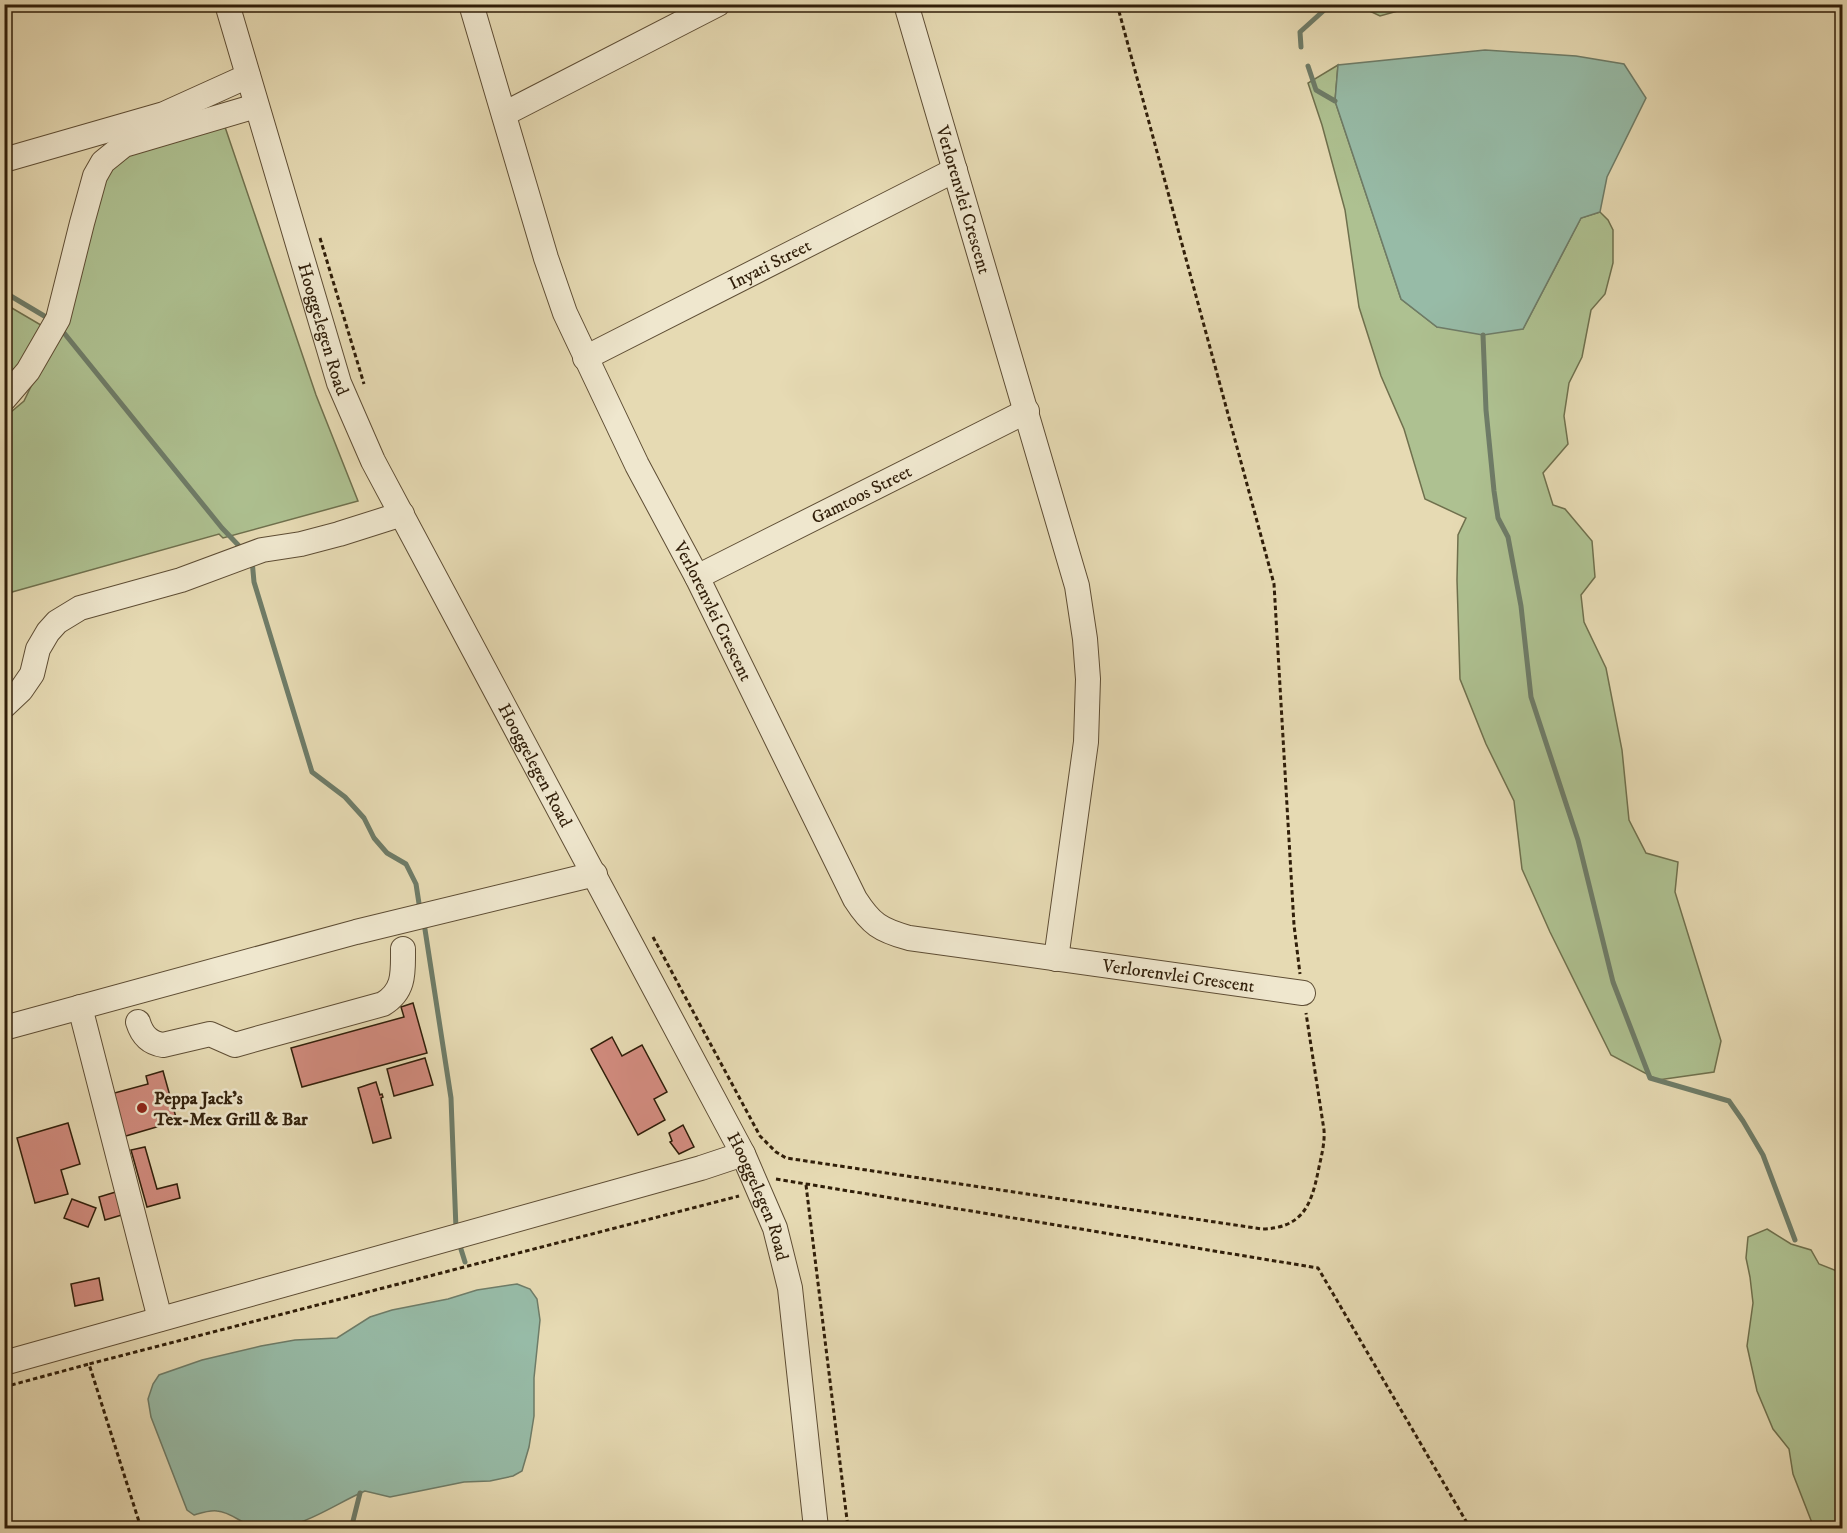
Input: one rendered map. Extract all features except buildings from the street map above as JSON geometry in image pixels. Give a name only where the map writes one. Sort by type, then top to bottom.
[{"type":"street","name":"Hooggelegen Road","points":[[227,4],[339,384],[373,461],[743,1154],[776,1228],[790,1288],[816,1528]]},
{"type":"street","name":"Verlorenvlei Crescent","points":[[471,4],[546,258],[565,313],[637,465],[698,578],[855,899],[866,916],[887,932],[909,938],[1303,993]]},
{"type":"street","points":[[504,114],[718,4]]},
{"type":"street","name":"Verlorenvlei Crescent","points":[[906,4],[1077,586],[1088,679],[1086,741],[1056,959]]},
{"type":"street","points":[[4,160],[164,114],[248,76]]},
{"type":"street","points":[[4,399],[28,371],[55,326],[81,223],[95,176],[103,162],[124,146],[256,106]]},
{"type":"street","name":"Inyati Street","points":[[585,358],[955,170]]},
{"type":"street","name":"Gamtoos Street","points":[[698,578],[1027,411]]},
{"type":"street","points":[[4,706],[21,690],[32,674],[38,649],[48,632],[57,622],[80,608],[181,580],[262,550],[301,544],[402,514]]},
{"type":"street","points":[[4,1028],[356,932],[594,874]]},
{"type":"street","points":[[138,1022],[144,1035],[156,1044],[163,1045],[210,1034],[235,1045],[383,1004],[402,983],[403,949]]},
{"type":"street","points":[[80,1007],[160,1319]]},
{"type":"street","points":[[4,1363],[690,1171],[743,1154]]},
{"type":"path","points":[[648,929],[760,1136],[776,1152],[786,1158],[1262,1229],[1284,1226],[1294,1221],[1313,1197],[1324,1130],[1294,925],[1274,584],[1117,4]]},
{"type":"path","points":[[317,230],[365,388]]},
{"type":"path","points":[[4,1388],[757,1183],[806,1184],[1318,1268],[1470,1528]]},
{"type":"path","points":[[806,1184],[848,1528]]},
{"type":"path","points":[[89,1364],[141,1528]]},
{"type":"shaded area","points":[[1357,5],[1433,5],[1412,7],[1380,16]]},
{"type":"shaded area","points":[[1485,50],[1576,56],[1624,64],[1646,98],[1607,177],[1600,212],[1581,218],[1523,329],[1483,335],[1437,327],[1401,299],[1335,101],[1338,65]]},
{"type":"shaded area","points":[[1338,65],[1335,101],[1401,299],[1437,327],[1523,329],[1581,218],[1600,212],[1608,220],[1613,230],[1613,263],[1605,294],[1591,310],[1582,357],[1569,383],[1564,416],[1568,444],[1543,473],[1553,505],[1565,509],[1592,541],[1595,577],[1581,595],[1584,622],[1606,668],[1622,750],[1629,820],[1646,853],[1678,862],[1675,892],[1721,1041],[1714,1072],[1658,1080],[1611,1055],[1550,932],[1522,869],[1514,801],[1486,744],[1460,679],[1458,535],[1466,518],[1425,499],[1404,429],[1381,376],[1359,307],[1345,210],[1308,83]]},
{"type":"shaded area","points":[[224,124],[316,395],[358,501],[223,538],[219,534],[5,594],[5,417],[24,401],[57,332],[102,181],[127,153]]},
{"type":"shaded area","points":[[5,304],[46,328],[5,390]]},
{"type":"shaded area","points":[[1767,1229],[1791,1244],[1811,1250],[1819,1264],[1842,1273],[1842,1528],[1814,1528],[1793,1474],[1789,1449],[1773,1429],[1757,1391],[1747,1346],[1753,1303],[1746,1258],[1748,1237]]},
{"type":"shaded area","points":[[517,1284],[530,1289],[537,1299],[540,1320],[534,1378],[534,1416],[522,1471],[513,1476],[490,1481],[464,1482],[390,1497],[365,1491],[302,1522],[274,1528],[254,1527],[223,1512],[211,1511],[194,1515],[187,1510],[151,1417],[148,1399],[159,1375],[202,1360],[261,1346],[295,1340],[337,1338],[370,1317],[392,1310],[448,1299],[477,1290]]},
{"type":"waterway","points":[[1301,47],[1300,32],[1331,4]]},
{"type":"waterway","points":[[1308,66],[1316,90],[1335,101]]},
{"type":"waterway","points":[[4,292],[51,320]]},
{"type":"waterway","points":[[60,328],[222,528],[242,549]]},
{"type":"waterway","points":[[1483,335],[1486,410],[1494,491],[1498,518],[1508,537],[1521,606],[1531,697],[1578,840],[1613,982],[1650,1078],[1729,1101],[1763,1155],[1795,1240]]},
{"type":"waterway","points":[[252,560],[254,582],[312,772],[345,797],[364,818],[374,838],[387,853],[406,864],[416,884],[420,910]]},
{"type":"waterway","points":[[424,923],[451,1098],[456,1229]]},
{"type":"waterway","points":[[460,1246],[465,1262]]},
{"type":"waterway","points":[[352,1525],[360,1493]]},
{"type":"place","name":"Peppa Jack's Tex-Mex Grill & Bar","points":[[142,1108]]}]
